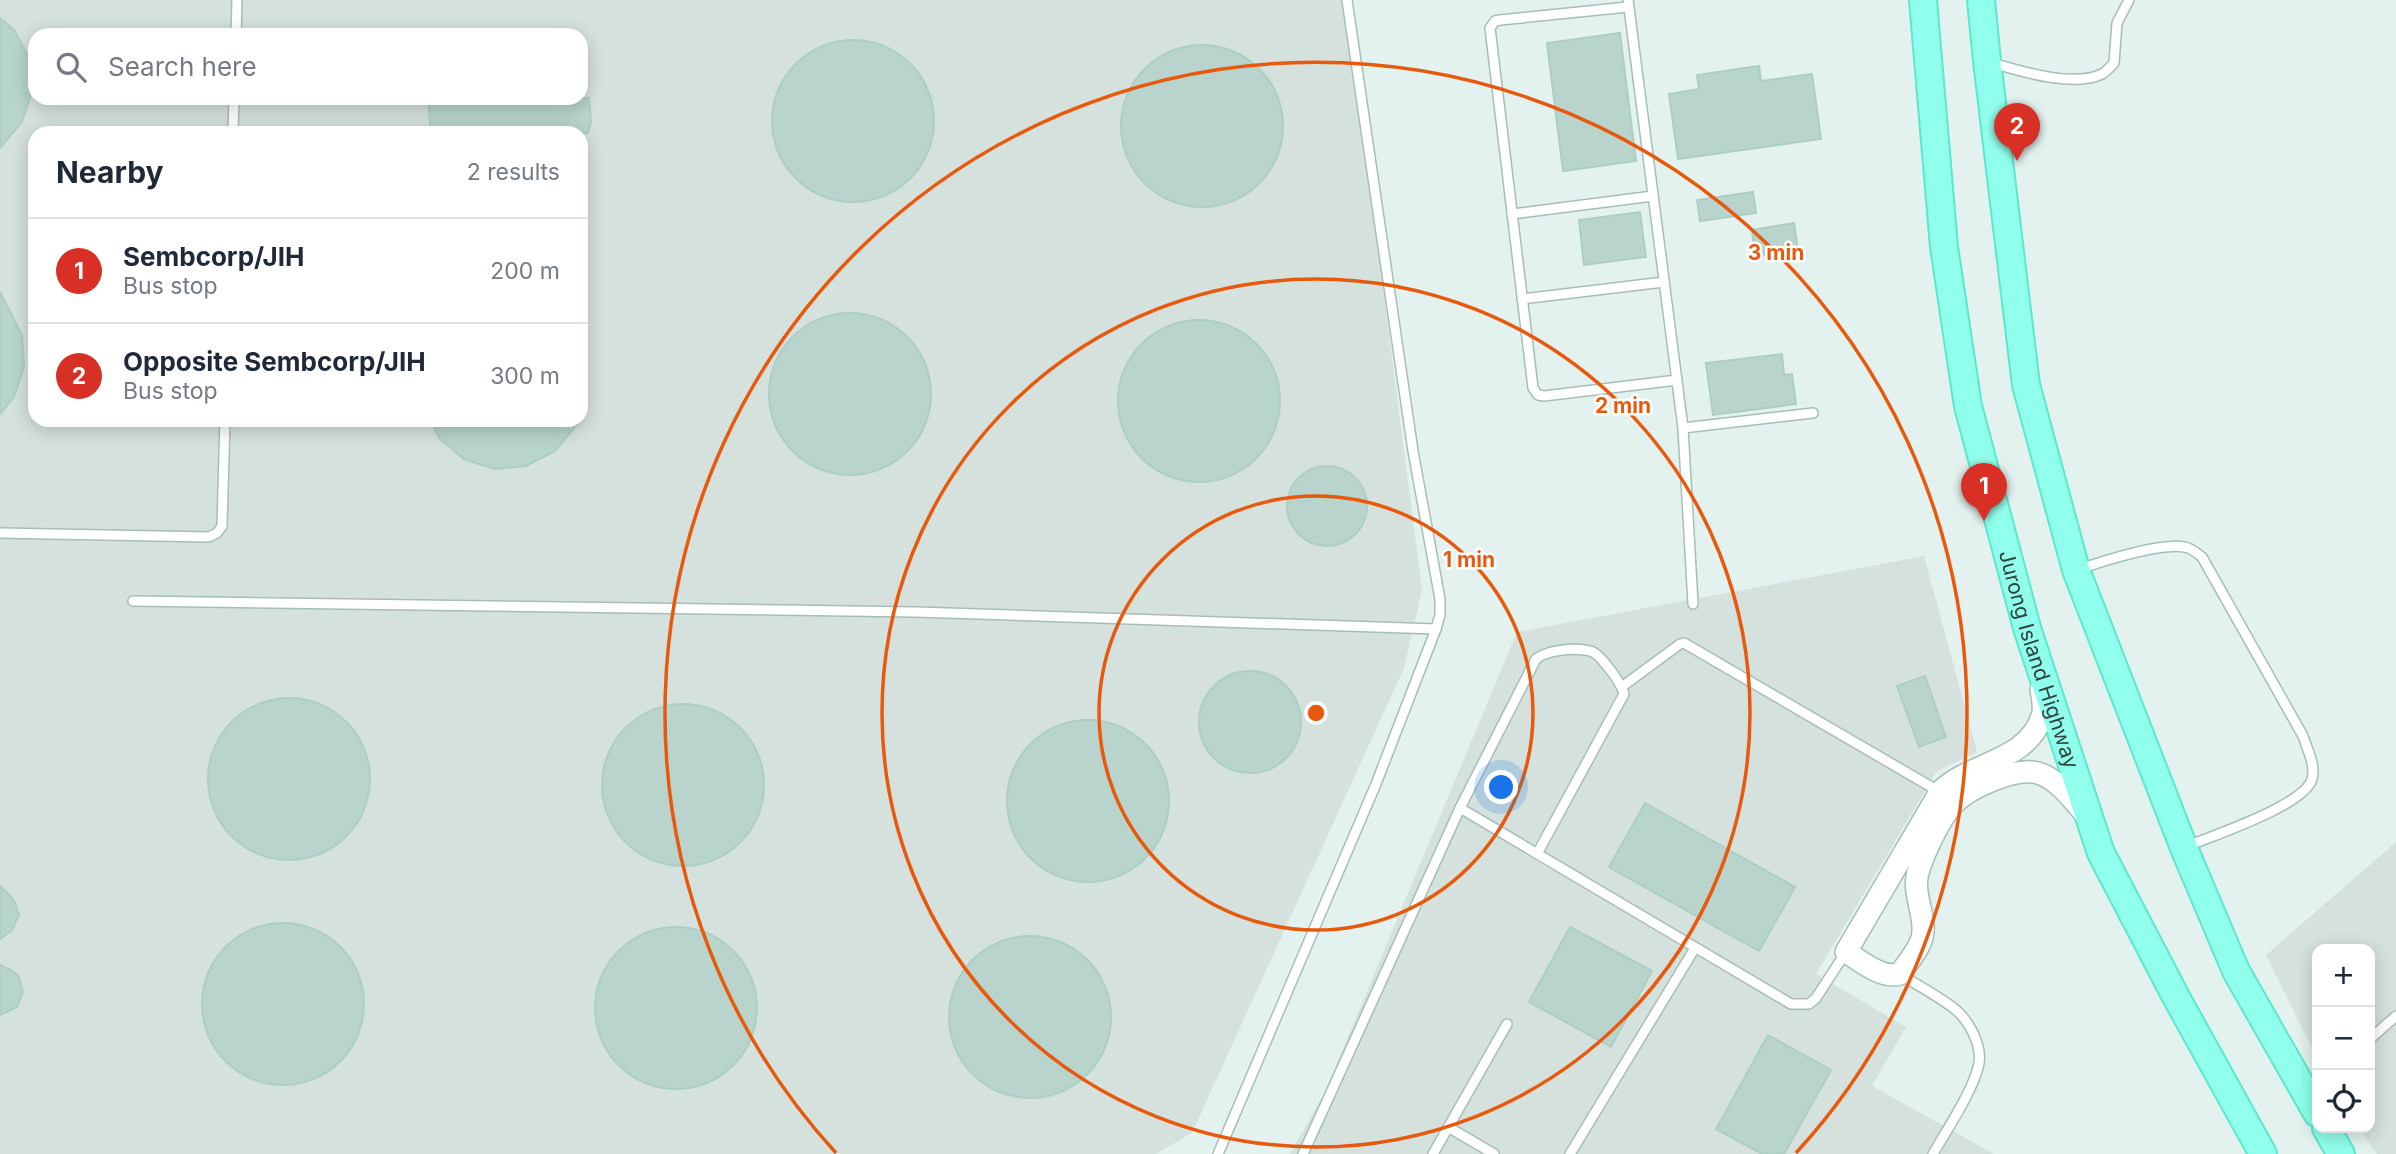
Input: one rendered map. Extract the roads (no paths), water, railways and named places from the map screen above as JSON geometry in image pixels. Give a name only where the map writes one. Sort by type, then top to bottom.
[{"type":"main road","name":"Jurong Island Highway","points":[[1923,0],[1944,247],[1968,407],[2027,628],[2101,853],[2176,997],[2263,1154]]},
{"type":"main road","points":[[1981,0],[2026,385],[2076,570],[2184,848],[2236,971],[2312,1098]]},
{"type":"main road","points":[[2329,1133],[2341,1154]]},
{"type":"street","points":[[2039,666],[2043,715],[2026,741],[2011,753],[1952,781],[1940,792],[1846,952],[1880,973],[1893,976],[1899,974],[1922,940],[1916,883],[1919,869],[1940,823],[1953,804],[1995,780],[2020,772],[2038,773],[2056,783],[2089,817]]},
{"type":"lane","points":[[236,28],[237,0]]},
{"type":"lane","points":[[1218,1154],[1376,784],[1440,615],[1440,599],[1413,451],[1347,0]]},
{"type":"lane","points":[[1987,61],[2044,75],[2080,79],[2102,74],[2114,63],[2117,23],[2129,0]]},
{"type":"lane","points":[[1676,380],[1538,395],[1533,388],[1489,32],[1492,24],[1500,20],[1628,3],[1683,428],[1693,604]]},
{"type":"lane","points":[[233,126],[234,105]]},
{"type":"lane","points":[[1512,214],[1653,196]]},
{"type":"lane","points":[[1522,299],[1664,282]]},
{"type":"lane","points":[[1683,428],[1813,413]]},
{"type":"lane","points":[[0,533],[209,537],[217,533],[222,526],[225,427]]},
{"type":"lane","points":[[2076,570],[2165,547],[2186,547],[2202,557],[2303,736],[2313,766],[2312,780],[2304,790],[2285,806],[2184,848]]},
{"type":"lane","points":[[133,601],[916,612],[1436,629]]},
{"type":"lane","points":[[1623,686],[1684,643],[1940,792]]},
{"type":"lane","points":[[1303,1154],[1460,808],[1536,659],[1550,651],[1590,650],[1597,654],[1623,686],[1622,701],[1537,854]]},
{"type":"lane","points":[[1460,808],[1791,1004],[1800,1006],[1816,998],[1846,952]]},
{"type":"lane","points":[[1570,1154],[1695,948]]},
{"type":"lane","points":[[1899,974],[1956,1010],[1970,1027],[1980,1062],[1965,1097],[1933,1154]]},
{"type":"lane","points":[[2375,1035],[2396,1016]]},
{"type":"lane","points":[[1433,1154],[1507,1024]]},
{"type":"lane","points":[[1448,1127],[1494,1154]]},
{"type":"place","name":"Opposite Sembcorp/JIH","points":[[2017,161]]},
{"type":"place","name":"Sembcorp/JIH","points":[[1984,521]]}]
